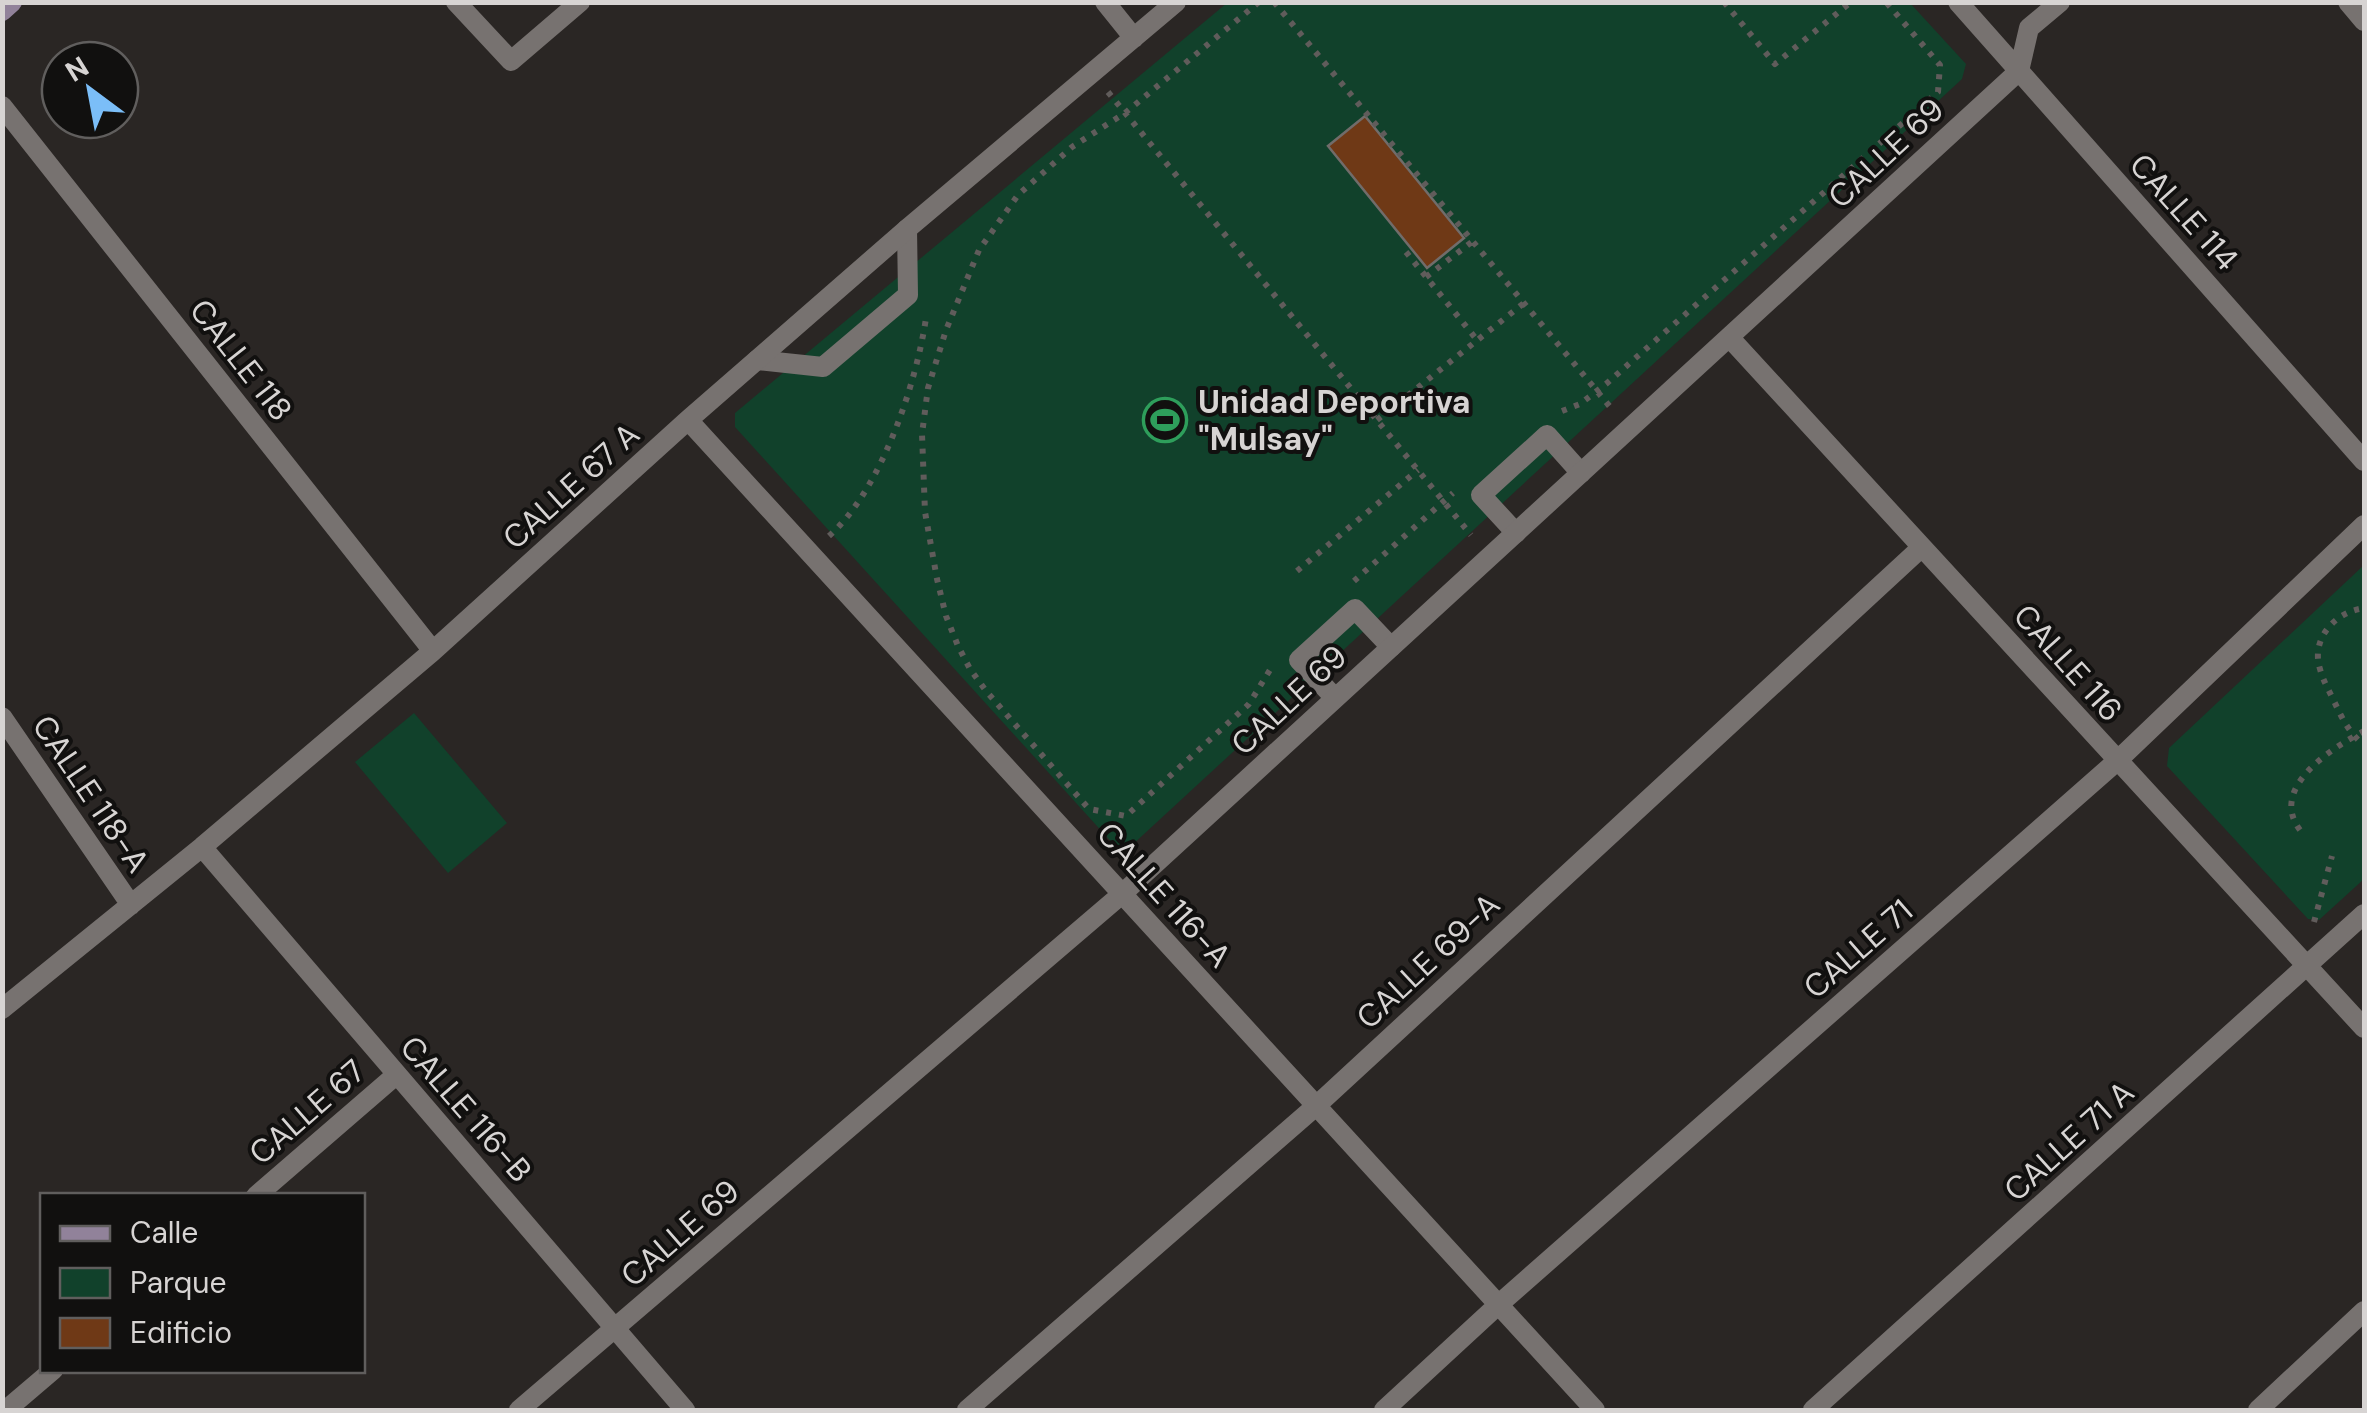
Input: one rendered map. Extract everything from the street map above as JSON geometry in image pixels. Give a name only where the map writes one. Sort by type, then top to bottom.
[{"type":"main road","points":[[2,11],[12,2]]},
{"type":"street","points":[[456,2],[511,61],[580,2]]},
{"type":"street","points":[[1105,2],[1134,38]]},
{"type":"street","name":"CALLE 67 A","points":[[2,1010],[433,651],[756,360],[1176,2]]},
{"type":"street","name":"CALLE 114","points":[[1958,2],[2364,461]]},
{"type":"street","points":[[2019,71],[2029,28],[2060,2]]},
{"type":"street","points":[[2348,2],[2364,20]]},
{"type":"street","name":"CALLE 69","points":[[519,1410],[1122,894],[2019,71]]},
{"type":"street","name":"CALLE 118","points":[[2,106],[433,651]]},
{"type":"street","points":[[756,360],[822,366],[908,295],[907,229]]},
{"type":"street","name":"CALLE 116","points":[[1729,337],[2364,1028]]},
{"type":"street","name":"CALLE 116-A","points":[[688,420],[1595,1410]]},
{"type":"street","points":[[1516,533],[1481,495],[1547,436],[1581,473]]},
{"type":"street","name":"CALLE 71","points":[[1384,1410],[1498,1305],[2117,761],[2364,526]]},
{"type":"street","name":"CALLE 69-A","points":[[967,1410],[1316,1106],[1922,547]]},
{"type":"street","points":[[1335,698],[1300,660],[1355,609],[1391,648]]},
{"type":"street","name":"CALLE 118-A","points":[[2,717],[130,906]]},
{"type":"street","name":"CALLE 116-B","points":[[202,847],[685,1410]]},
{"type":"street","name":"CALLE 71 A","points":[[1813,1410],[2364,914]]},
{"type":"street","name":"CALLE 67","points":[[259,1193],[396,1074]]},
{"type":"street","points":[[2258,1410],[2364,1311]]},
{"type":"street","points":[[6,1410],[49,1373]]},
{"type":"path","points":[[1259,2],[1126,113],[1072,147],[1018,195],[980,250],[946,330],[928,388],[922,457],[928,536],[946,616],[958,646],[978,680],[1089,808],[1126,816],[1249,704],[1279,656]]},
{"type":"path","points":[[1274,2],[1612,409]]},
{"type":"path","points":[[1724,2],[1776,64],[1851,2]]},
{"type":"path","points":[[1549,416],[1580,404],[1597,391],[1938,92],[1940,65],[1886,2]]},
{"type":"path","points":[[1108,91],[1473,538]]},
{"type":"path","points":[[1426,277],[1472,241]]},
{"type":"path","points":[[1406,252],[1477,340]]},
{"type":"path","points":[[1377,420],[1524,304]]},
{"type":"path","points":[[828,538],[869,485],[889,448],[904,406],[926,313]]},
{"type":"path","points":[[1297,572],[1418,470]]},
{"type":"path","points":[[1345,590],[1456,490]]},
{"type":"path","points":[[2360,609],[2338,618],[2324,632],[2318,664],[2348,732],[2364,745]]},
{"type":"path","points":[[2300,830],[2292,820],[2291,796],[2325,755],[2364,731]]},
{"type":"path","points":[[2312,928],[2332,856]]},
{"type":"green space","name":"Unidad Deportiva \"Mulsay\"","points":[[1227,3],[1910,3],[1966,64],[1962,79],[1130,847],[1116,847],[735,427],[735,413]]},
{"type":"green space","points":[[2364,565],[2364,879],[2319,920],[2308,919],[2167,766],[2169,748]]},
{"type":"green space","points":[[414,713],[507,823],[448,873],[355,762]]},
{"type":"building","points":[[1365,116],[1464,238],[1427,268],[1328,146]]},
{"type":"place","name":"Unidad Deportiva \"Mulsay\"","points":[[1165,420]]}]
